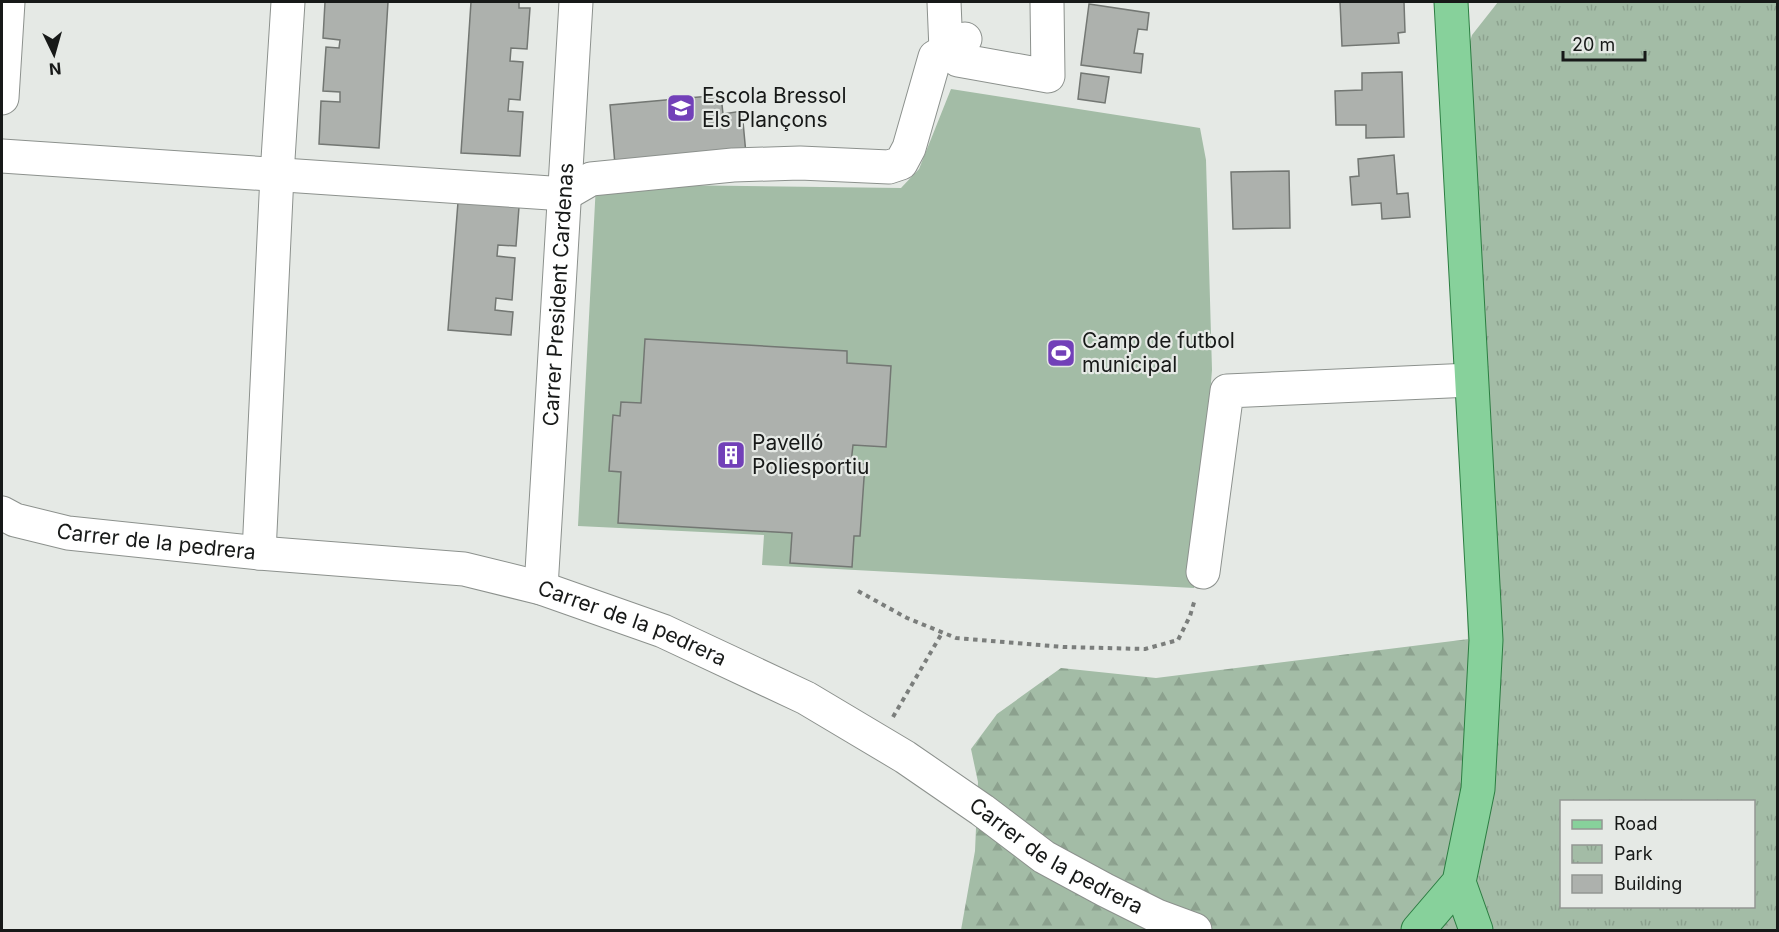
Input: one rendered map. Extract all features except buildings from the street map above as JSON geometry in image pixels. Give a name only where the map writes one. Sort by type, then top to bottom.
[{"type":"main road","points":[[1417,930],[1459,882],[1478,789],[1486,640],[1451,2]]},
{"type":"main road","points":[[1459,882],[1476,930]]},
{"type":"main road","points":[[1417,930],[1440,926],[1459,930]]},
{"type":"street","points":[[2,98],[8,2]]},
{"type":"street","points":[[259,553],[277,175],[288,2]]},
{"type":"street","name":"Carrer President Cardenas","points":[[541,588],[576,2]]},
{"type":"street","points":[[944,2],[958,60],[1048,76],[1047,2]]},
{"type":"street","points":[[2,156],[565,194],[591,179],[721,166],[800,163],[889,167],[901,163],[909,148],[934,57],[955,44]]},
{"type":"street","points":[[1203,572],[1227,391],[1471,380]]},
{"type":"street","name":"Carrer de la pedrera","points":[[2,513],[15,520],[68,533],[259,553],[464,569],[541,588],[663,631],[806,698],[905,757],[1044,857],[1157,916],[1195,930]]},
{"type":"path","points":[[858,591],[907,618],[956,638],[1063,647],[1145,649],[1178,639],[1190,616],[1203,572]]},
{"type":"path","points":[[879,741],[942,633]]},
{"type":"green space","points":[[1498,2],[1777,2],[1777,930],[1453,930],[1472,816],[1455,89],[1472,35]]},
{"type":"green space","points":[[951,89],[1200,128],[1206,160],[1212,370],[1194,588],[762,565],[764,535],[578,526],[596,184],[901,188],[919,169]]},
{"type":"green space","points":[[1654,215],[1755,800],[1560,800],[1560,908],[1755,908],[1755,802],[1777,930],[961,930],[975,851],[978,782],[971,749],[997,714],[1061,668],[1156,678],[1477,638]]},
{"type":"place","name":"Escola Bressol Els Plançons","points":[[681,108]]},
{"type":"place","name":"Camp de futbol municipal","points":[[1061,353]]},
{"type":"place","name":"Pavelló Poliesportiu","points":[[731,455]]}]
